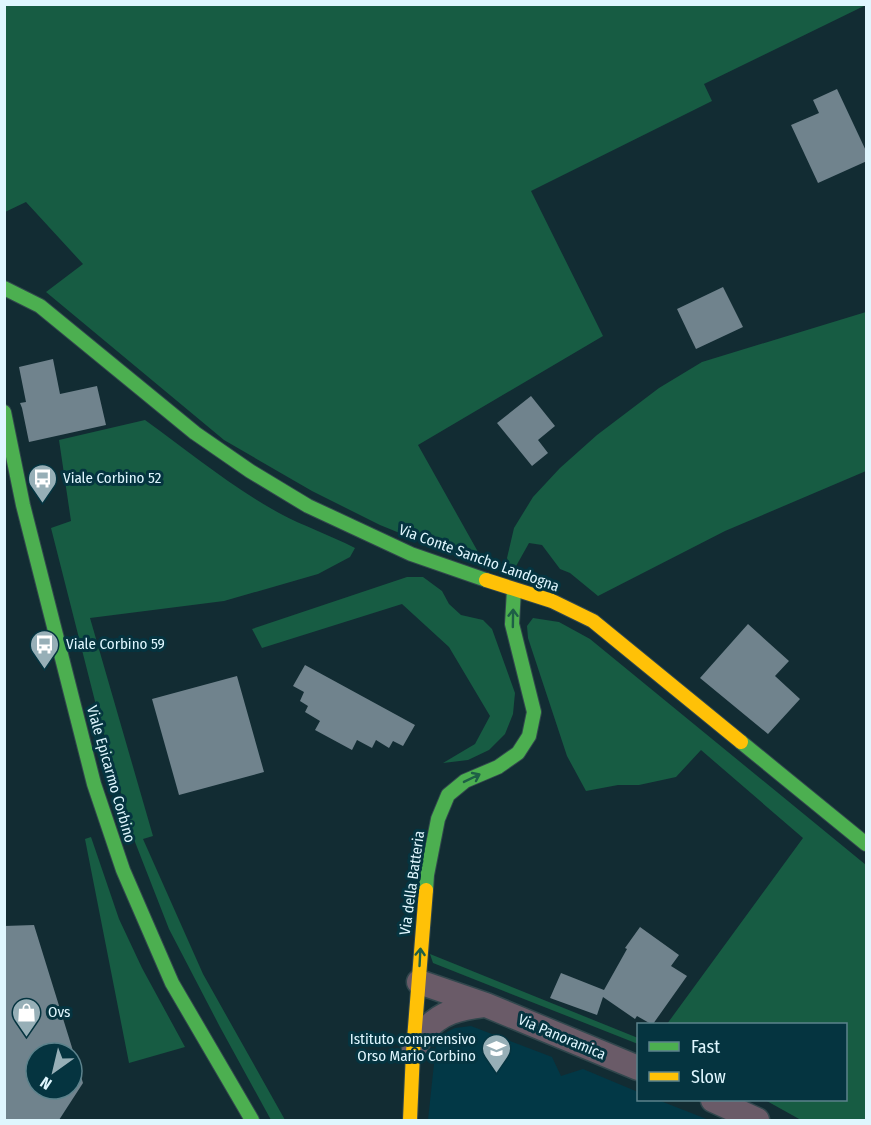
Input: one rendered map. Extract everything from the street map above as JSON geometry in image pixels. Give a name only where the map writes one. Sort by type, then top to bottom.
[{"type":"main road","name":"Via Conte Sancho Landogna","points":[[4,288],[40,306],[195,433],[250,471],[308,506],[411,554],[552,601],[593,621],[867,844]]},
{"type":"main road","name":"Viale Epicarmo Corbino","points":[[4,412],[23,505],[94,784],[123,870],[172,983],[252,1120]]},
{"type":"main road","name":"Via della Batteria","points":[[410,1120],[427,875],[438,819],[448,795],[465,781],[498,767],[518,753],[529,736],[534,712],[512,624],[514,590]]},
{"type":"street","name":"Via Panoramica","points":[[419,982],[486,1005],[637,1067]]},
{"type":"street","points":[[413,1052],[424,1032],[443,1016],[461,1008],[486,1005]]},
{"type":"street","points":[[715,1101],[757,1120]]},
{"type":"shaded area","name":"Istituto comprensivo Orso Mario Corbino","points":[[471,1026],[552,1057],[561,1076],[583,1069],[637,1092],[637,1101],[661,1101],[709,1120],[428,1120],[436,1045],[447,1032],[455,1028]]},
{"type":"green space","points":[[5,5],[866,5],[704,84],[712,101],[531,191],[603,336],[418,445],[482,559],[461,558],[380,525],[312,491],[224,440],[46,292],[83,264],[26,202],[5,212]]},
{"type":"green space","points":[[866,312],[866,471],[725,531],[598,596],[570,573],[560,569],[542,545],[529,543],[515,568],[509,564],[507,558],[514,528],[533,497],[560,468],[597,435],[659,388],[702,362]]},
{"type":"green space","points":[[145,420],[262,503],[288,518],[355,548],[350,557],[318,574],[224,601],[90,618],[153,836],[143,839],[203,974],[285,1120],[271,1120],[169,929],[135,842],[98,713],[51,528],[71,521],[59,440]]},
{"type":"green space","points":[[407,577],[423,577],[442,591],[449,604],[461,615],[483,620],[492,629],[515,693],[513,714],[505,734],[489,750],[468,760],[443,763],[475,744],[490,716],[449,647],[402,604],[262,648],[252,629]]},
{"type":"green space","points":[[533,618],[559,622],[590,639],[866,865],[866,1120],[801,1120],[767,1101],[847,1101],[847,1023],[668,1023],[803,838],[701,750],[676,777],[639,785],[618,785],[586,791],[567,756],[528,638],[527,626]]},
{"type":"green space","points":[[91,837],[119,919],[142,968],[185,1047],[129,1063],[85,839]]},
{"type":"green space","points":[[430,954],[637,1038],[637,1044],[433,963]]},
{"type":"building","points":[[837,89],[867,153],[867,161],[818,183],[791,125],[819,113],[813,100]]},
{"type":"building","points":[[723,287],[743,327],[696,349],[677,309]]},
{"type":"building","points":[[53,359],[60,394],[97,386],[106,425],[29,442],[20,403],[26,402],[19,367]]},
{"type":"building","points":[[531,396],[555,426],[538,440],[548,453],[532,466],[497,423]]},
{"type":"building","points":[[748,624],[789,661],[775,676],[800,699],[768,734],[700,678]]},
{"type":"building","points":[[305,665],[415,725],[403,746],[393,741],[389,748],[376,740],[372,748],[357,740],[352,750],[315,730],[320,721],[305,712],[308,706],[300,701],[304,692],[293,686]]},
{"type":"building","points":[[237,676],[264,772],[179,795],[152,699]]},
{"type":"building","points":[[34,925],[70,1041],[24,1041],[24,1101],[71,1101],[59,1120],[4,1120],[4,926]]},
{"type":"building","points":[[640,927],[679,955],[671,966],[687,976],[654,1023],[637,1016],[635,1019],[603,997],[597,1015],[550,998],[561,973],[604,990],[627,949],[625,948]]},
{"type":"traffic: fast","points":[[4,288],[40,306],[195,433],[250,471],[308,506],[411,554],[486,580]]},
{"type":"traffic: fast","points":[[4,412],[23,505],[94,784],[123,870],[172,983],[252,1120]]},
{"type":"traffic: fast","points":[[426,890],[438,819],[448,795],[465,781],[498,767],[518,753],[529,736],[534,712],[512,624],[514,590]]},
{"type":"traffic: fast","points":[[741,742],[866,844]]},
{"type":"traffic: slow","points":[[486,580],[552,601],[593,621],[741,742]]},
{"type":"traffic: slow","points":[[410,1120],[426,890]]},
{"type":"place","name":"Viale Corbino 52","points":[[42,504]]},
{"type":"place","name":"Viale Corbino 59","points":[[45,670]]},
{"type":"place","name":"Ovs","points":[[27,1038]]},
{"type":"place","name":"Istituto comprensivo Orso Mario Corbino","points":[[497,1074]]}]
